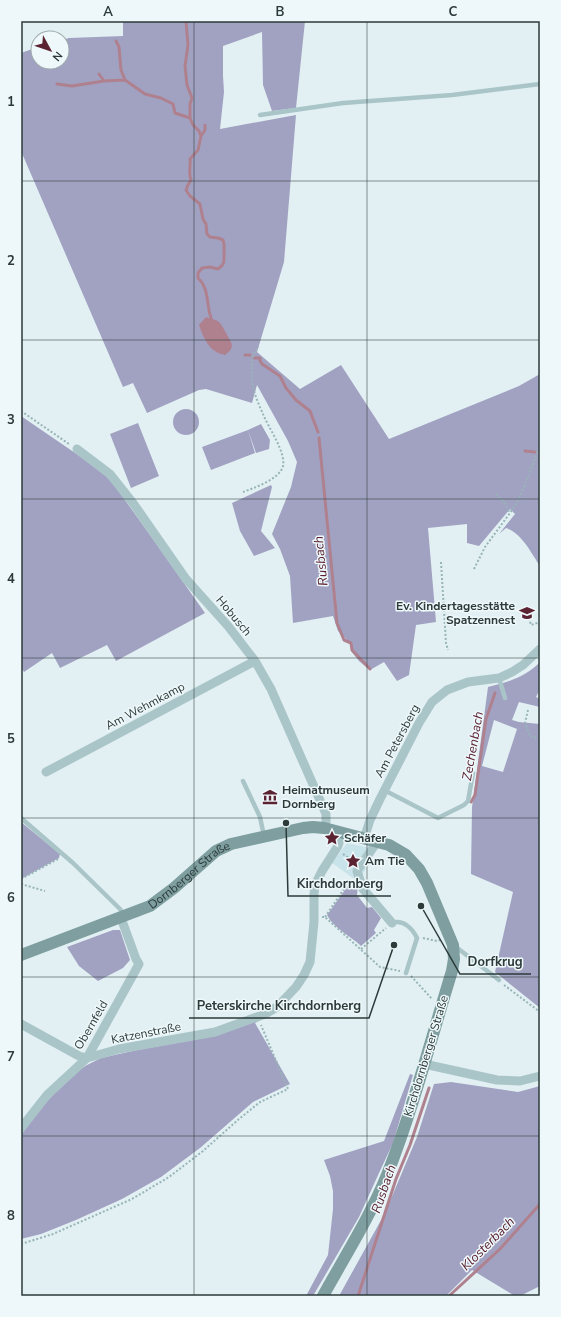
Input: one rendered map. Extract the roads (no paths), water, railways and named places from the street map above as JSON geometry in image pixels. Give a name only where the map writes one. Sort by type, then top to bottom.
[{"type":"street","name":"Hobusch","points":[[77,449],[110,474],[133,503],[186,579],[228,626],[255,661],[271,689],[326,814],[324,828]]},
{"type":"street","name":"Am Petersberg","points":[[364,838],[370,820],[384,790],[419,723],[432,702],[447,690],[468,682],[499,678],[512,672],[523,665],[540,649]]},
{"type":"street","name":"Am Wehmkamp","points":[[46,772],[255,661]]},
{"type":"street","name":"Dornberger Straße","points":[[21,955],[143,909],[158,901],[216,852],[231,844],[313,827],[324,828],[364,838]]},
{"type":"street","name":"Katzenstraße","points":[[87,1058],[119,1049],[215,1032],[265,1014],[278,1007],[296,987],[310,962],[315,885],[336,849],[342,833]]},
{"type":"street","name":"Kirchdornberger Straße","points":[[323,1296],[373,1205],[386,1176],[424,1064],[452,971],[454,959],[453,945],[427,883],[419,869],[406,855],[398,850],[364,838]]},
{"type":"street","points":[[377,842],[358,868],[363,889],[392,923]]},
{"type":"street","name":"Obernfeld","points":[[21,1128],[47,1095],[87,1058],[140,964],[136,959],[123,917]]},
{"type":"street","points":[[21,1024],[79,1056],[87,1058]]},
{"type":"street","points":[[424,1064],[497,1080],[520,1081],[540,1076]]},
{"type":"lane","points":[[260,115],[343,103],[452,95],[540,84]]},
{"type":"lane","points":[[499,678],[505,698]]},
{"type":"lane","points":[[384,790],[438,818],[464,805],[468,801],[473,773]]},
{"type":"lane","points":[[243,781],[260,817],[264,836]]},
{"type":"lane","points":[[21,818],[65,855],[120,909],[123,917]]},
{"type":"lane","points":[[392,923],[400,922],[405,924],[417,938],[406,973]]},
{"type":"lane","points":[[453,945],[498,980]]},
{"type":"waterway","name":"Rusbach","points":[[186,21],[188,45],[185,66],[187,85],[192,98],[190,104],[190,118],[201,136],[198,150],[190,159],[191,180],[186,190],[190,196],[200,204],[203,219],[206,224],[207,234],[210,237],[223,240],[224,245],[224,261],[222,266],[218,269],[210,267],[202,268],[198,273],[198,278],[205,288],[209,311],[213,323]]},
{"type":"waterway","name":"Rusbach","points":[[116,41],[119,47],[121,70],[125,80]]},
{"type":"waterway","name":"Rusbach","points":[[99,74],[104,81]]},
{"type":"waterway","name":"Rusbach","points":[[57,84],[72,86],[104,81],[125,80],[145,94],[161,98],[173,104],[175,113],[190,118]]},
{"type":"waterway","name":"Rusbach","points":[[201,136],[205,130],[205,125]]},
{"type":"waterway","name":"Rusbach","points":[[245,355],[250,355]]},
{"type":"waterway","name":"Rusbach","points":[[254,358],[260,358],[262,364],[280,376],[286,388],[296,400],[310,411],[318,432]]},
{"type":"waterway","name":"Rusbach","points":[[319,438],[337,623],[344,640],[351,643],[352,650],[370,669]]},
{"type":"waterway","name":"Zechenbach","points":[[525,451],[535,452]]},
{"type":"waterway","name":"Zechenbach","points":[[471,802],[475,795],[486,719],[495,693]]},
{"type":"waterway","name":"Rusbach","points":[[358,1296],[396,1179],[410,1145],[429,1088]]},
{"type":"waterway","name":"Klosterbach","points":[[449,1296],[500,1249],[540,1204]]},
{"type":"place","name":"Ev. Kindertagesstätte Spatzennest","points":[[527,613]]},
{"type":"place","name":"Heimatmuseum Dornberg","points":[[270,797]]},
{"type":"place","name":"Kirchdornberg","points":[[286,823]]},
{"type":"place","name":"Schäfer","points":[[332,838]]},
{"type":"place","name":"Am Tie","points":[[353,861]]},
{"type":"place","name":"Dorfkrug","points":[[421,906]]},
{"type":"place","name":"Peterskirche Kirchdornberg","points":[[394,945]]}]
